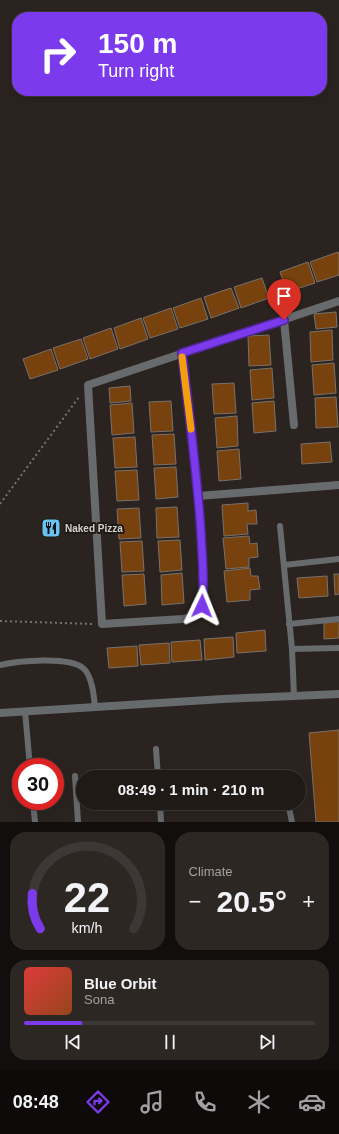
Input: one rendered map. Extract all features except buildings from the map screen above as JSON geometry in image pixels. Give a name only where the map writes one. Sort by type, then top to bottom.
[{"type":"street","points":[[182,353],[198,496],[203,568],[203,599],[200,612],[193,617],[183,619],[102,624],[88,385],[182,353],[284,320],[339,301]]},
{"type":"street","points":[[284,320],[294,425]]},
{"type":"street","points":[[198,496],[339,485]]},
{"type":"street","points":[[0,713],[339,694]]},
{"type":"lane","points":[[280,526],[292,649],[294,696]]},
{"type":"lane","points":[[284,565],[339,559]]},
{"type":"lane","points":[[289,624],[339,620]]},
{"type":"lane","points":[[292,649],[339,648]]},
{"type":"lane","points":[[0,665],[22,662],[52,661],[70,662],[84,668],[91,680],[95,707]]},
{"type":"lane","points":[[25,711],[29,758]]},
{"type":"lane","points":[[156,749],[158,770]]},
{"type":"lane","points":[[75,776],[78,822]]},
{"type":"lane","points":[[34,810],[36,822]]},
{"type":"lane","points":[[160,810],[161,822]]},
{"type":"lane","points":[[289,810],[292,822]]},
{"type":"path","points":[[0,504],[88,385]]},
{"type":"path","points":[[0,621],[102,624]]},
{"type":"slow traffic","points":[[182,357],[191,429]]},
{"type":"place","name":"Naked Pizza","points":[[51,528]]},
{"type":"route","points":[[202,606],[203,568],[198,496],[182,353],[284,320]]}]
